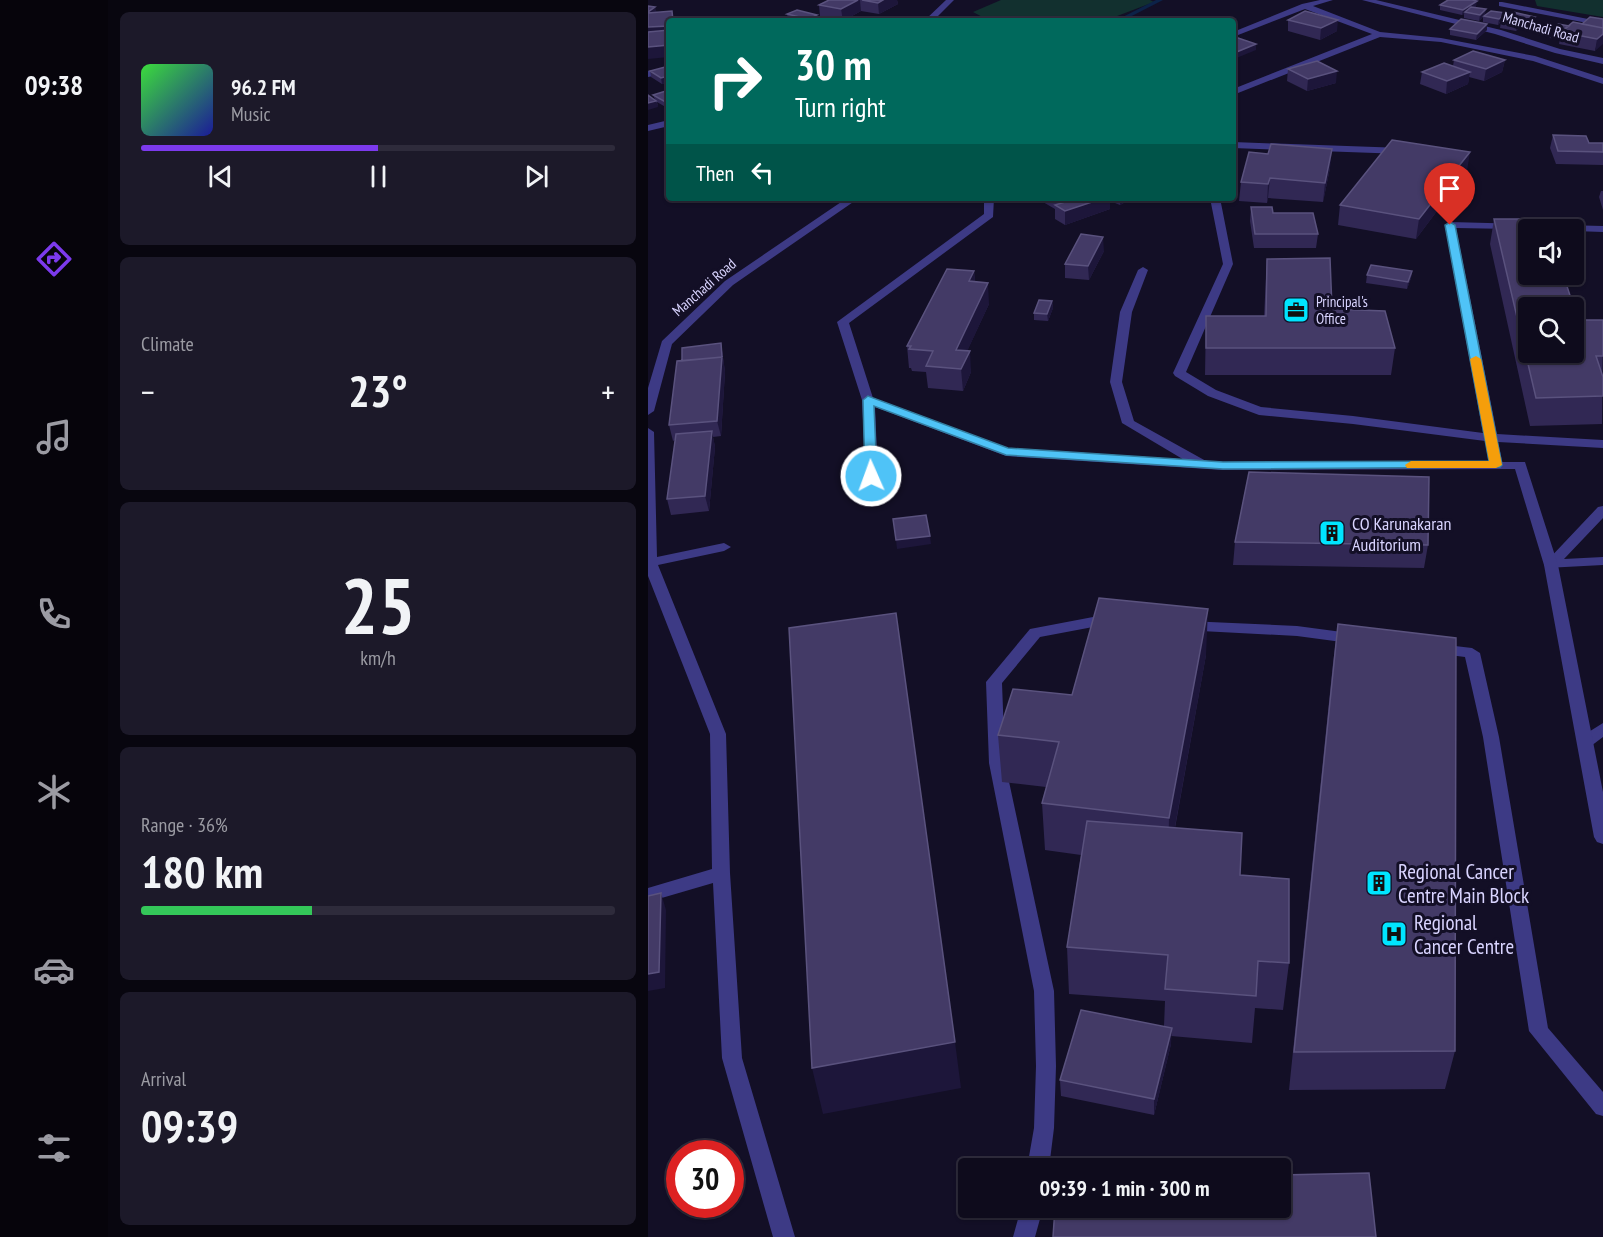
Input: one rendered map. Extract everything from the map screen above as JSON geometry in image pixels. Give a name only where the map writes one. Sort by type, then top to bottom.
[{"type":"street","points":[[931,18],[950,0]]},
{"type":"street","points":[[1236,34],[1305,6],[1329,0]]},
{"type":"street","name":"Manchadi Road","points":[[1366,0],[1498,32],[1558,51],[1603,61]]},
{"type":"street","points":[[1502,4],[1603,24]]},
{"type":"street","points":[[1305,6],[1379,34],[1441,40],[1535,59],[1603,81]]},
{"type":"street","points":[[1236,91],[1379,34]]},
{"type":"street","points":[[648,74],[666,71]]},
{"type":"street","points":[[648,128],[666,124]]},
{"type":"street","points":[[1236,146],[1412,151]]},
{"type":"street","name":"Manchadi Road","points":[[648,411],[666,343],[729,283],[850,201]]},
{"type":"street","points":[[871,476],[868,400],[843,322],[988,216],[989,201]]},
{"type":"street","points":[[1216,201],[1228,264],[1179,373],[1212,393],[1258,411],[1353,420],[1491,438],[1603,444]]},
{"type":"street","points":[[1496,465],[1450,225],[1603,230]]},
{"type":"street","points":[[1143,270],[1126,312],[1116,382],[1128,423],[1201,464]]},
{"type":"street","points":[[868,400],[1006,452],[1201,464],[1520,465],[1551,564],[1603,837]]},
{"type":"street","points":[[648,432],[649,563],[718,734],[721,873],[732,1058],[784,1237]]},
{"type":"street","points":[[1551,564],[1603,510]]},
{"type":"street","points":[[649,563],[724,547]]},
{"type":"street","points":[[1551,564],[1603,561]]},
{"type":"street","points":[[1040,1158],[1044,1128],[1044,991],[997,763],[994,682],[1035,633],[1093,622],[1127,624]]},
{"type":"street","points":[[1172,626],[1297,631],[1379,641]]},
{"type":"street","points":[[1425,647],[1472,653],[1491,737],[1539,1031],[1603,1107]]},
{"type":"street","points":[[1585,742],[1603,729]]},
{"type":"street","points":[[648,895],[721,873]]},
{"type":"street","points":[[1024,1237],[1029,1218]]},
{"type":"green space","points":[[1001,0],[1150,0],[1154,2],[1112,18],[984,18],[973,12]]},
{"type":"green space","points":[[1535,0],[1603,0],[1603,17],[1537,6]]},
{"type":"building","points":[[829,0],[858,0],[841,9],[819,5]]},
{"type":"building","points":[[862,0],[883,0],[878,3]]},
{"type":"building","points":[[1448,0],[1477,1],[1463,10],[1440,5]]},
{"type":"building","points":[[1471,7],[1486,9],[1480,15],[1465,12]]},
{"type":"building","points":[[797,10],[817,15],[804,18],[787,14]]},
{"type":"building","points":[[672,11],[673,18],[666,18],[666,26],[648,27],[648,13]]},
{"type":"building","points":[[1305,11],[1338,20],[1321,28],[1288,20]]},
{"type":"building","points":[[1491,11],[1506,13],[1499,19],[1484,16]]},
{"type":"building","points":[[1513,12],[1535,17],[1517,25],[1501,22]]},
{"type":"building","points":[[1590,17],[1603,19],[1603,28],[1582,24]]},
{"type":"building","points":[[1461,19],[1487,24],[1477,34],[1450,29]]},
{"type":"building","points":[[1573,22],[1603,28],[1603,34],[1597,39],[1561,32]]},
{"type":"building","points":[[1558,24],[1569,26],[1561,34],[1550,32]]},
{"type":"building","points":[[666,30],[666,45],[648,47],[648,32]]},
{"type":"building","points":[[1238,38],[1256,44],[1236,52],[1236,39]]},
{"type":"building","points":[[1473,51],[1505,60],[1486,69],[1454,60]]},
{"type":"building","points":[[1317,61],[1337,71],[1308,79],[1288,69]]},
{"type":"building","points":[[1444,63],[1470,72],[1447,81],[1422,72]]},
{"type":"building","points":[[666,67],[666,77],[661,78],[650,71]]},
{"type":"building","points":[[666,91],[666,102],[653,95]]},
{"type":"building","points":[[648,95],[656,101],[648,103]]},
{"type":"building","points":[[1553,135],[1586,136],[1589,143],[1603,143],[1603,152],[1558,151]]},
{"type":"building","points":[[1392,140],[1470,152],[1447,181],[1465,185],[1456,195],[1440,192],[1419,219],[1340,205]]},
{"type":"building","points":[[1271,144],[1332,149],[1325,183],[1270,178],[1268,184],[1241,182],[1249,152],[1268,154]]},
{"type":"building","points":[[1063,201],[1095,201],[1065,211],[1055,205],[1065,202]]},
{"type":"building","points":[[1251,207],[1272,207],[1273,213],[1313,213],[1318,234],[1255,234]]},
{"type":"building","points":[[1494,219],[1518,219],[1518,285],[1567,285],[1570,297],[1518,297],[1518,321]]},
{"type":"building","points":[[1081,234],[1103,237],[1088,266],[1065,264]]},
{"type":"building","points":[[1330,258],[1332,309],[1385,311],[1395,348],[1206,348],[1206,316],[1266,316],[1267,259]]},
{"type":"building","points":[[1371,265],[1412,271],[1408,282],[1367,275]]},
{"type":"building","points":[[947,269],[974,271],[969,281],[988,283],[956,350],[970,351],[961,369],[926,366],[933,351],[909,349],[911,346],[907,346]]},
{"type":"building","points":[[1039,300],[1052,301],[1047,314],[1034,313]]},
{"type":"building","points":[[1584,320],[1603,320],[1603,356],[1596,356],[1603,377],[1603,396],[1536,398],[1528,363],[1584,363]]},
{"type":"building","points":[[721,343],[722,357],[682,361],[682,348]]},
{"type":"building","points":[[722,357],[717,421],[669,425],[677,361]]},
{"type":"building","points":[[712,431],[705,496],[667,499],[676,434]]},
{"type":"building","name":"CO Karunakaran Auditorium","points":[[1249,472],[1429,477],[1428,545],[1235,542]]},
{"type":"building","points":[[926,515],[930,536],[896,540],[893,519]]},
{"type":"building","points":[[1099,598],[1208,609],[1169,818],[1042,803],[1059,742],[998,735],[1013,689],[1072,695]]},
{"type":"building","points":[[896,613],[955,1042],[812,1068],[789,628]]},
{"type":"building","name":"Regional Cancer Centre Main Block","points":[[1338,624],[1456,638],[1455,1051],[1294,1052]]},
{"type":"building","points":[[1087,821],[1242,833],[1240,875],[1289,879],[1289,963],[1258,961],[1256,996],[1165,989],[1168,955],[1067,947]]},
{"type":"building","points":[[661,893],[659,972],[648,974],[648,896]]},
{"type":"building","points":[[1081,1010],[1172,1028],[1154,1099],[1060,1080]]},
{"type":"building","points":[[1369,1173],[1376,1237],[1053,1237],[1054,1218],[1291,1218],[1291,1175]]},
{"type":"waterway","points":[[1124,18],[1160,0]]},
{"type":"slow traffic","points":[[1411,465],[1496,465],[1476,359]]},
{"type":"place","name":"Principal's Office","points":[[1296,310]]},
{"type":"place","name":"CO Karunakaran Auditorium","points":[[1332,533]]},
{"type":"place","name":"Regional Cancer Centre Main Block","points":[[1379,883]]},
{"type":"place","name":"Regional Cancer Centre","points":[[1394,934]]},
{"type":"route","points":[[871,476],[868,400],[1006,452],[1223,466],[1496,465],[1450,225]]}]
